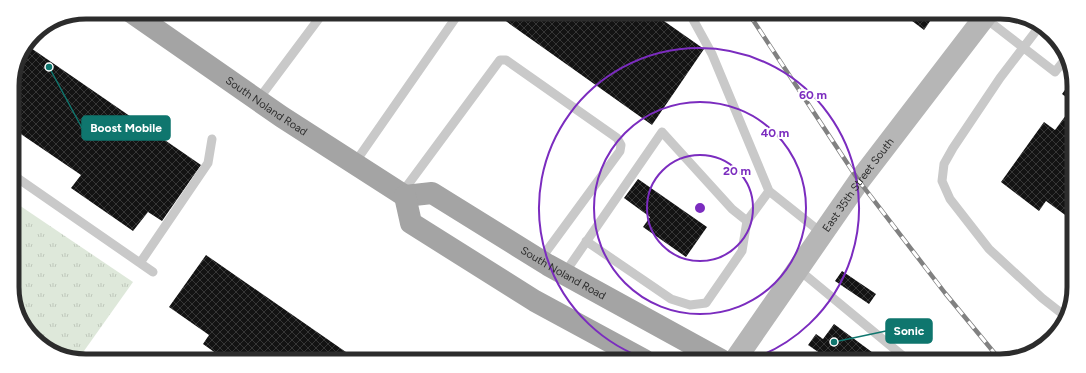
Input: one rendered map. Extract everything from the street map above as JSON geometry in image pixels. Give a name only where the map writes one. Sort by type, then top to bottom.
[{"type":"main road","name":"East 35th Street South","points":[[739,354],[799,270],[859,181],[984,19]]},
{"type":"main road","name":"South Noland Road","points":[[158,20],[258,100],[403,195],[432,192],[564,274],[710,354]]},
{"type":"main road","points":[[403,195],[411,223],[535,301],[633,354]]},
{"type":"lane","points":[[258,100],[319,19]]},
{"type":"lane","points":[[354,164],[455,19]]},
{"type":"lane","points":[[693,19],[712,54],[769,191],[822,234]]},
{"type":"lane","points":[[990,19],[1055,72],[1062,63]]},
{"type":"lane","points":[[1037,30],[1000,78],[953,148],[944,164],[942,181],[950,199],[989,249],[1042,298],[1061,313]]},
{"type":"lane","points":[[403,195],[500,60],[506,60],[617,138],[621,145],[620,151],[540,260]]},
{"type":"lane","points":[[564,274],[662,132],[732,209],[747,221]]},
{"type":"lane","points":[[140,263],[208,163],[212,139]]},
{"type":"lane","points":[[19,179],[153,272]]},
{"type":"lane","points":[[586,241],[671,299],[690,305],[706,303],[742,251],[747,221],[769,191]]},
{"type":"lane","points":[[799,270],[901,354]]},
{"type":"green space","points":[[19,205],[133,282],[82,354],[69,352],[49,343],[30,324],[20,300]]},
{"type":"building","points":[[503,19],[661,19],[704,49],[652,125]]},
{"type":"building","points":[[910,19],[932,19],[924,30]]},
{"type":"building","points":[[31,48],[201,165],[162,221],[148,212],[133,231],[71,188],[81,175],[19,133],[19,82],[24,60]]},
{"type":"building","points":[[1067,87],[1067,98],[1062,94]]},
{"type":"building","points":[[1067,114],[1067,216],[1046,201],[1039,211],[1001,182],[1044,122],[1055,130]]},
{"type":"building","points":[[638,179],[707,227],[686,257],[643,227],[650,217],[624,198]]},
{"type":"building","points":[[206,255],[349,354],[217,354],[203,344],[209,335],[169,307]]},
{"type":"building","points":[[842,271],[876,294],[869,304],[835,281]]},
{"type":"building","points":[[834,324],[875,354],[821,354],[808,345],[816,334],[823,339]]},
{"type":"railway","points":[[752,19],[859,181],[945,293],[995,354]]},
{"type":"place","name":"Boost Mobile","points":[[49,67]]},
{"type":"place","name":"Sonic","points":[[834,342]]}]
